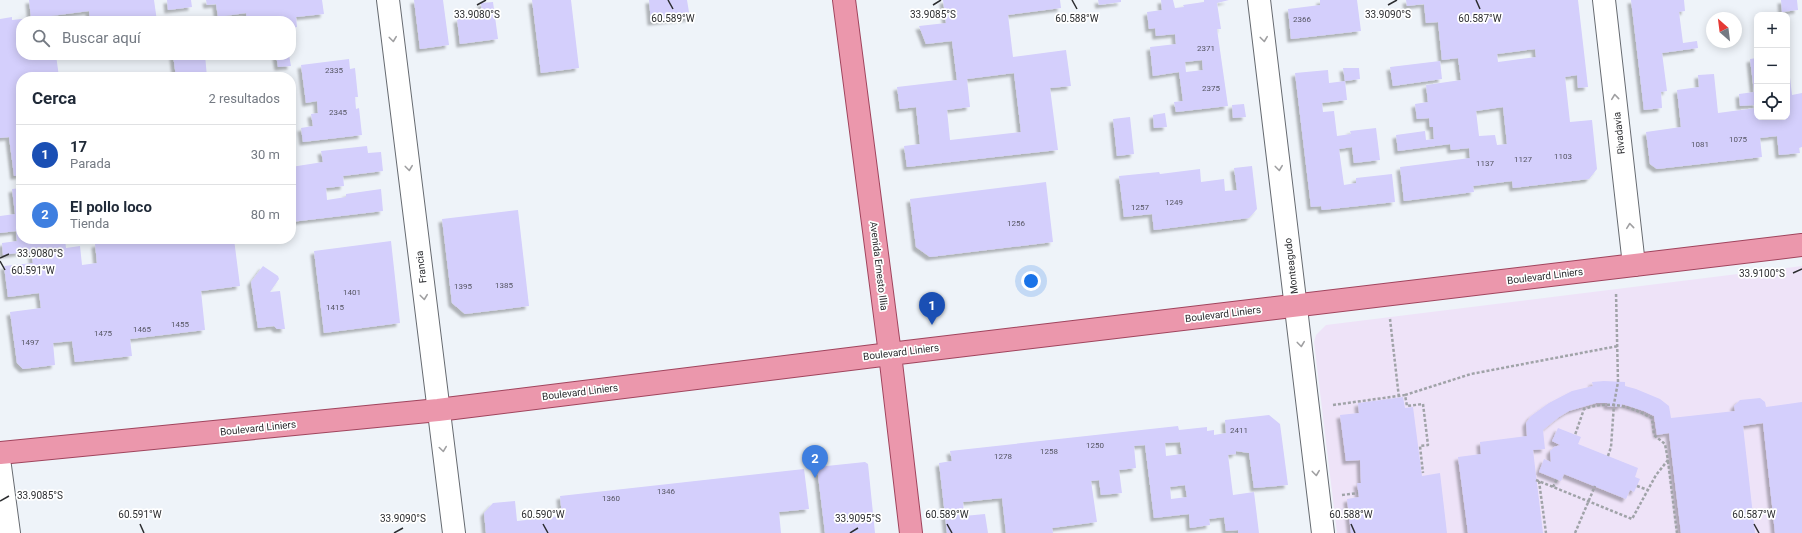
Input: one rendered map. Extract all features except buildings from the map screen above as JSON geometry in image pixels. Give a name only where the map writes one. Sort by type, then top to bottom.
[{"type":"main road","name":"Avenida Ernesto Illia","points":[[844,0],[890,354],[911,533]]},
{"type":"main road","name":"Boulevard Liniers","points":[[0,453],[438,410],[890,354],[1802,245]]},
{"type":"street","name":"Francia","points":[[388,0],[454,533]]},
{"type":"street","name":"Monteagudo","points":[[1259,0],[1323,533]]},
{"type":"street","name":"Rivadavia","points":[[1604,0],[1634,265]]},
{"type":"street","points":[[0,466],[9,533]]},
{"type":"path","points":[[1608,456],[1611,447],[1614,404],[1618,382],[1616,291]]},
{"type":"path","points":[[1390,319],[1399,397]]},
{"type":"path","points":[[1328,406],[1399,397],[1471,374],[1618,346]]},
{"type":"path","points":[[1405,395],[1407,406],[1423,404],[1428,445],[1420,446],[1423,473]]},
{"type":"path","points":[[1574,435],[1584,409],[1596,405],[1614,404],[1640,412],[1652,418],[1654,435],[1665,444],[1677,533]]},
{"type":"path","points":[[1546,533],[1538,481],[1632,519],[1656,475],[1668,460]]},
{"type":"path","points":[[1554,487],[1557,480]]},
{"type":"path","points":[[1576,533],[1595,486]]},
{"type":"path","points":[[1637,486],[1648,490]]},
{"type":"path","points":[[1340,495],[1358,493]]},
{"type":"shaded area","points":[[1802,266],[1802,533],[1337,533],[1314,342],[1316,335],[1326,325]]},
{"type":"place","name":"17","points":[[932,325]]},
{"type":"place","name":"El pollo loco","points":[[815,478]]}]
